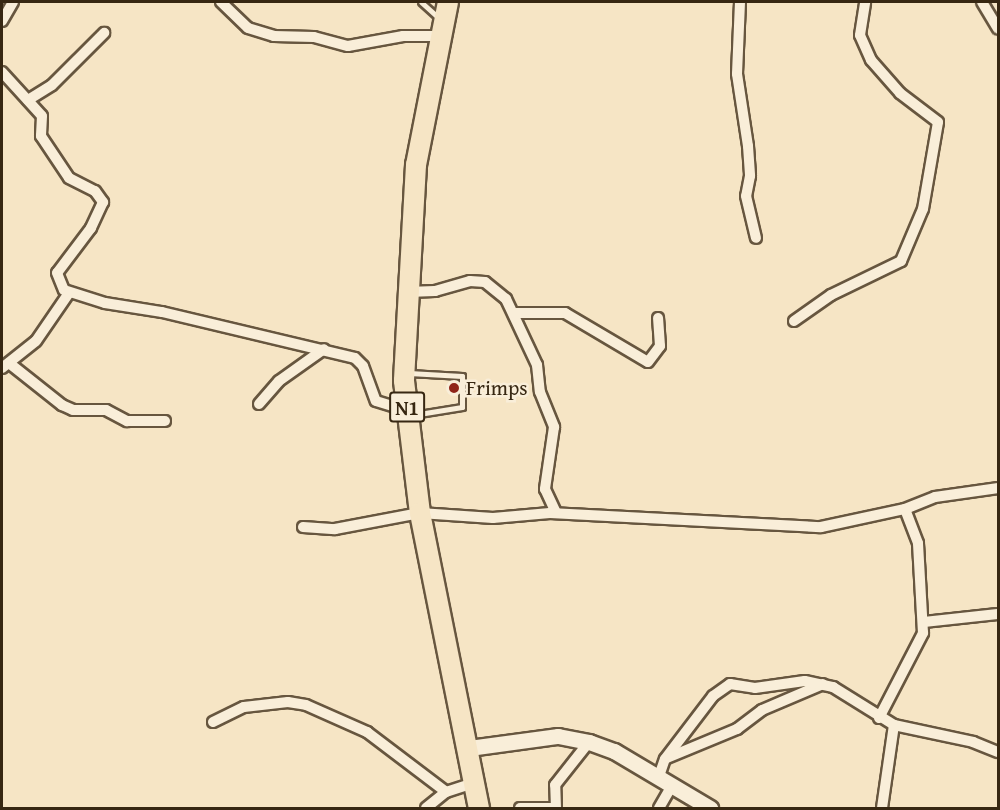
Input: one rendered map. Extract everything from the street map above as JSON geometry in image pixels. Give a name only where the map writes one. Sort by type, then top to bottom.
[{"type":"highway","name":"N1","points":[[448,2],[416,165],[404,374],[420,513],[469,748],[479,808]]},
{"type":"street","points":[[2,21],[13,2]]},
{"type":"street","points":[[221,2],[248,28],[274,36],[314,38],[348,46],[442,29]]},
{"type":"street","points":[[740,2],[738,74],[750,171],[746,196],[756,238]]},
{"type":"street","points":[[794,321],[831,295],[901,261],[923,209],[938,122],[900,93],[871,60],[860,35],[866,2]]},
{"type":"street","points":[[982,2],[999,29]]},
{"type":"street","points":[[28,100],[74,66],[104,33]]},
{"type":"street","points":[[2,72],[42,116],[44,142],[69,178],[95,191],[103,202],[91,228],[57,273],[58,282],[69,293],[355,358],[363,366],[376,401],[408,414]]},
{"type":"street","points":[[407,292],[435,291],[470,281],[485,282],[506,299],[537,365],[540,392],[554,427],[545,489],[556,513]]},
{"type":"street","points":[[69,293],[36,342],[5,365],[62,405],[73,410],[109,411],[127,422],[165,421]]},
{"type":"street","points":[[514,313],[565,313],[648,362],[660,346],[658,318]]},
{"type":"street","points":[[259,404],[279,381],[324,350]]},
{"type":"street","points":[[303,527],[335,529],[420,513],[493,518],[556,513],[821,527],[905,509],[935,497],[999,488]]},
{"type":"street","points":[[879,718],[920,644],[924,622],[918,543],[905,509]]},
{"type":"street","points":[[924,622],[999,614]]},
{"type":"street","points":[[659,808],[664,783],[665,759],[720,689],[730,684],[755,688],[795,681],[822,684],[840,690],[879,718],[894,725],[973,742],[999,752]]},
{"type":"street","points":[[665,759],[733,731],[762,710],[822,684]]},
{"type":"street","points":[[213,722],[256,705],[288,702],[306,705],[367,732],[446,792]]},
{"type":"street","points":[[882,808],[894,725]]},
{"type":"street","points":[[469,748],[558,736],[589,742],[614,751],[664,783],[710,808]]},
{"type":"street","points":[[523,808],[555,808],[555,785],[589,742]]},
{"type":"street","points":[[426,808],[446,792],[474,783]]},
{"type":"lane","points":[[421,2],[442,29]]},
{"type":"lane","points":[[404,374],[462,376],[462,407],[408,414]]},
{"type":"place","name":"Frimps","points":[[454,388]]}]
